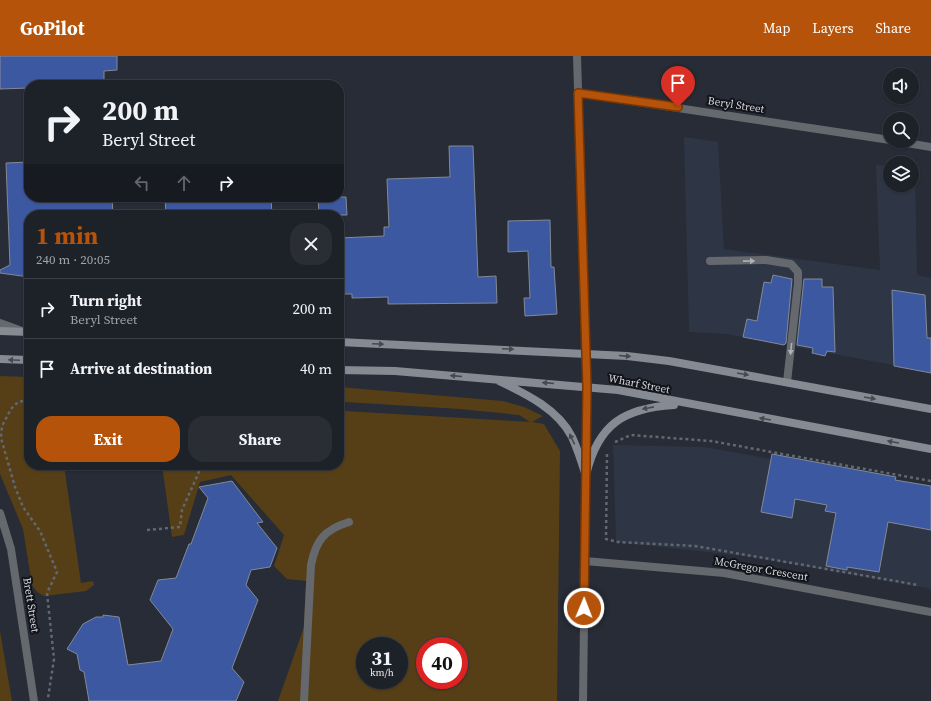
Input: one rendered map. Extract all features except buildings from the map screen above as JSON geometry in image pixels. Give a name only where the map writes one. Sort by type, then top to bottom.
[{"type":"main road","points":[[0,331],[24,332]]},
{"type":"main road","points":[[344,342],[586,353],[669,361],[931,409]]},
{"type":"main road","points":[[0,359],[24,360]]},
{"type":"main road","name":"Wharf Street","points":[[344,370],[395,371],[618,390],[687,405],[931,449]]},
{"type":"main road","points":[[495,379],[535,400],[562,422],[571,436],[586,476]]},
{"type":"main road","points":[[586,476],[590,457],[596,444],[607,429],[636,410],[656,406],[687,405]]},
{"type":"street","points":[[577,56],[587,387],[583,701]]},
{"type":"street","name":"Beryl Street","points":[[578,93],[883,139]]},
{"type":"street","points":[[919,145],[931,147]]},
{"type":"street","points":[[710,261],[766,260],[791,264],[798,272],[787,382]]},
{"type":"street","points":[[0,323],[24,331]]},
{"type":"street","name":"Brett Street","points":[[0,513],[11,549],[34,701]]},
{"type":"street","points":[[304,701],[311,565],[314,549],[327,531],[349,522]]},
{"type":"street","name":"McGregor Crescent","points":[[585,561],[724,573],[931,612]]},
{"type":"path","points":[[24,401],[18,402],[11,409],[2,426],[1,438],[15,488],[23,507],[40,531],[57,572],[47,593],[54,659],[48,698]]},
{"type":"path","points":[[614,442],[631,435],[711,441],[931,481]]},
{"type":"path","points":[[607,452],[606,539],[618,542],[696,546],[918,585]]},
{"type":"path","points":[[148,530],[180,527],[182,510],[200,470]]},
{"type":"shaded area","points":[[684,137],[718,142],[724,249],[880,270],[876,165],[883,166],[883,192],[915,192],[917,275],[931,278],[931,372],[726,334],[689,332]]},
{"type":"shaded area","points":[[0,376],[24,377],[24,470],[65,470],[81,583],[93,581],[94,585],[86,591],[44,596],[37,592],[32,585],[23,529],[0,474]]},
{"type":"shaded area","points":[[344,387],[503,401],[524,407],[543,416],[532,422],[544,424],[560,451],[557,701],[278,701],[304,627],[306,581],[287,579],[274,566],[284,535],[231,475],[200,482],[184,535],[172,537],[163,470],[344,470]],"holes":[[[345,402],[460,409],[519,415],[530,422],[345,411]]]},
{"type":"shaded area","points":[[613,445],[704,447],[931,487],[931,589],[752,557],[616,542]]},
{"type":"shaded area","points":[[0,631],[12,701],[0,701]]},
{"type":"route","points":[[584,608],[587,387],[578,93],[678,107]]}]
